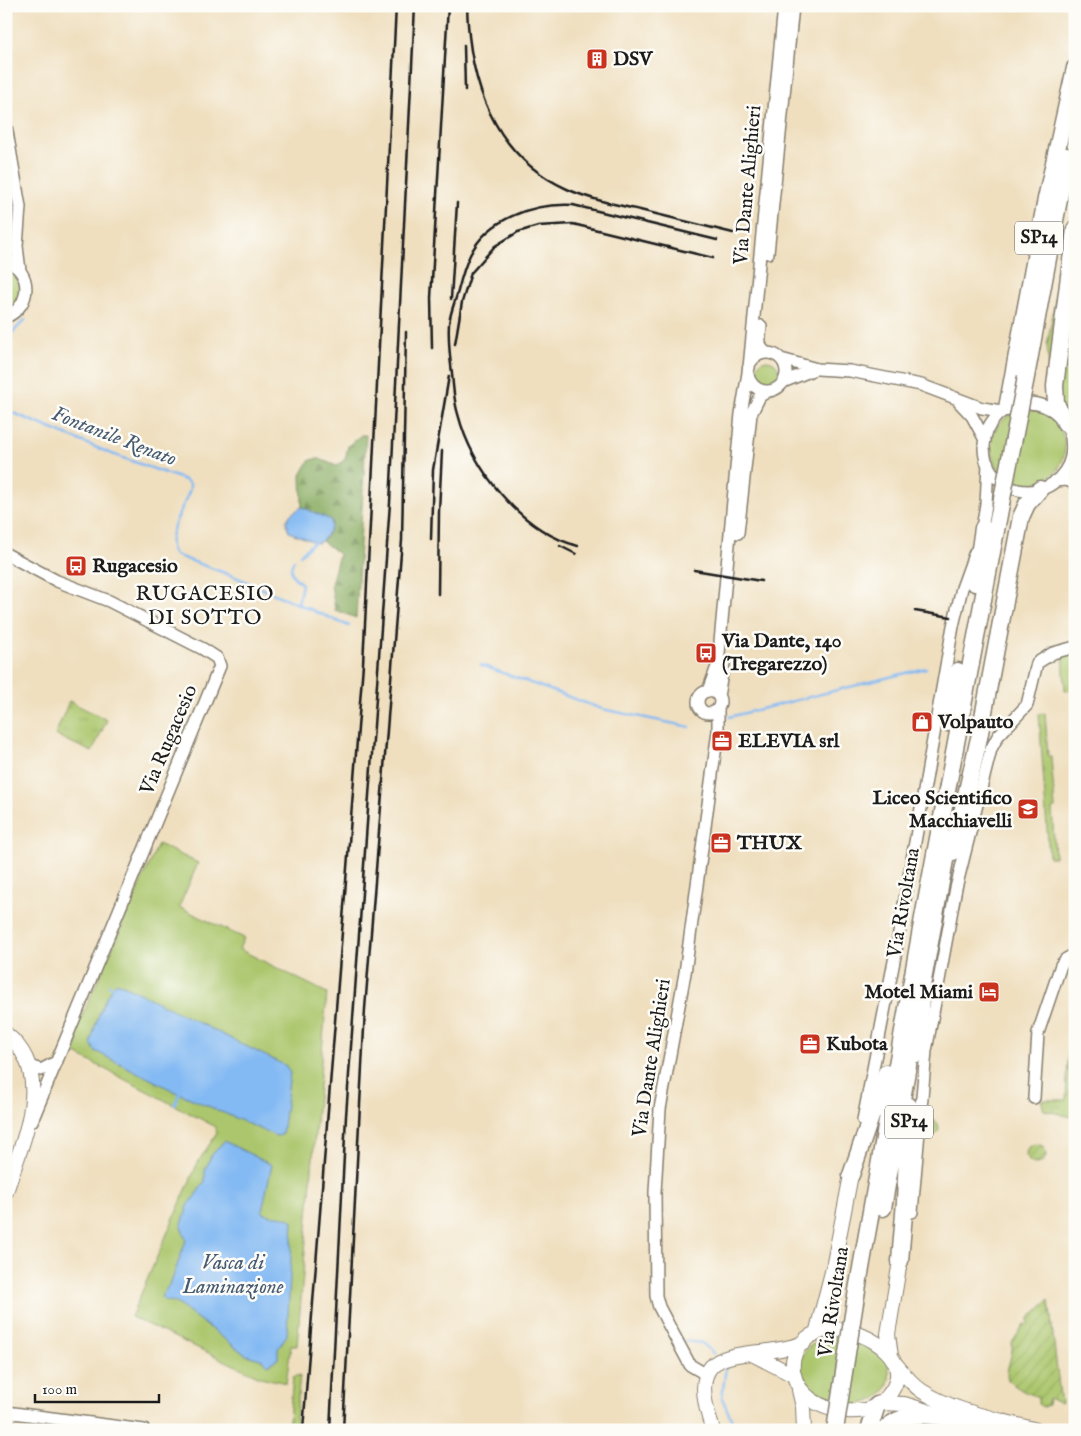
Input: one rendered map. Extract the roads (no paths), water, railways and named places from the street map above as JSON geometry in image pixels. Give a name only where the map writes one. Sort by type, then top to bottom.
[{"type":"highway","name":"SP14","points":[[1005,410],[1046,200],[1075,68]]},
{"type":"highway","name":"SP14","points":[[1031,378],[1075,112]]},
{"type":"highway","name":"SP14","points":[[1007,505],[1031,378],[1075,171]]},
{"type":"highway","name":"SP14","points":[[1065,423],[1056,403],[1054,386],[1075,229]]},
{"type":"highway","name":"SP14","points":[[937,907],[949,872],[979,738],[1021,517],[1027,504],[1047,485]]},
{"type":"highway","name":"Via Rivoltana","points":[[846,1430],[861,1303],[923,918],[1007,505]]},
{"type":"highway","name":"Via Rivoltana","points":[[835,1430],[937,907],[1007,505]]},
{"type":"highway","name":"SP14","points":[[930,882],[929,844],[983,528]]},
{"type":"highway","name":"SP14","points":[[851,1175],[888,1066],[923,918]]},
{"type":"highway","name":"SP14","points":[[900,1261],[905,1202],[910,1089],[919,1036],[922,985]]},
{"type":"highway","points":[[869,1430],[879,1404]]},
{"type":"highway","points":[[884,1430],[895,1421],[910,1416],[948,1418]]},
{"type":"main road","points":[[6,1034],[20,1048],[33,1069],[32,1101],[6,1192]]},
{"type":"main road","points":[[816,1334],[833,1268],[851,1175]]},
{"type":"main road","points":[[879,1404],[895,1385],[888,1334],[900,1261]]},
{"type":"main road","points":[[804,1430],[803,1407],[799,1389],[793,1375],[795,1356],[804,1343],[816,1334],[834,1330],[856,1333],[878,1342],[909,1380],[928,1395],[961,1408],[1036,1430]]},
{"type":"main road","points":[[713,1430],[704,1396],[707,1375],[718,1360],[733,1354],[786,1349],[804,1343]]},
{"type":"main road","points":[[750,1353],[793,1375]]},
{"type":"main road","points":[[799,1389],[813,1402],[835,1410],[863,1411],[879,1404],[900,1404],[989,1430]]},
{"type":"street","name":"Via Dante Alighieri","points":[[713,694],[724,665],[748,370],[784,6]]},
{"type":"street","name":"Via Dante Alighieri","points":[[767,353],[761,348],[760,334],[793,6]]},
{"type":"street","points":[[6,126],[20,208],[17,246],[20,271],[26,283],[26,297],[20,307],[8,317]]},
{"type":"street","points":[[6,193],[6,227]]},
{"type":"street","points":[[6,261],[20,271]]},
{"type":"street","points":[[817,369],[783,382],[778,387],[769,391],[755,386],[748,370],[756,356],[767,353],[817,369],[850,371],[908,382],[950,395],[982,408],[1005,410]]},
{"type":"street","points":[[781,359],[786,369],[783,382]]},
{"type":"street","name":"Via Dante Alighieri","points":[[743,440],[754,405],[760,396],[769,391]]},
{"type":"street","points":[[950,395],[968,409],[985,440]]},
{"type":"street","points":[[1047,485],[1066,468],[1073,455],[1070,435],[1065,423],[1053,411],[1037,404],[1020,404],[1005,410],[992,423],[985,440],[988,464],[997,478],[1008,486],[1023,490],[1047,485],[1064,480],[1075,483]]},
{"type":"street","name":"SP14","points":[[983,528],[988,464]]},
{"type":"street","points":[[851,1175],[895,956],[953,626],[962,588],[983,528]]},
{"type":"street","name":"Via Rugacesio","points":[[6,554],[58,581],[109,602],[203,649],[217,658],[220,666],[59,1058]]},
{"type":"street","points":[[900,1261],[908,1238],[912,1207],[926,1051],[956,888],[992,744],[1027,705],[1037,662],[1053,652],[1075,647]]},
{"type":"street","points":[[713,694],[720,702],[713,711],[701,710],[698,704],[701,695],[713,694]]},
{"type":"street","name":"Via Dante Alighieri","points":[[707,1375],[690,1365],[659,1307],[656,1296],[655,1192],[660,1109],[685,973],[718,731],[713,711]]},
{"type":"street","points":[[1034,1098],[1038,1033],[1061,965],[1066,959],[1075,954]]},
{"type":"street","points":[[33,1069],[44,1070],[59,1058]]},
{"type":"street","points":[[16,1161],[59,1058]]},
{"type":"street","points":[[6,1412],[144,1430]]},
{"type":"water","points":[[302,507],[331,520],[331,528],[322,541],[317,543],[289,532],[286,521],[291,514]]},
{"type":"water","points":[[117,982],[286,1066],[290,1073],[282,1135],[276,1136],[174,1091],[95,1051],[91,1043],[94,1029],[104,1001]]},
{"type":"water","name":"Vasca di Laminazione","points":[[224,1141],[272,1165],[262,1211],[269,1215],[285,1217],[293,1221],[287,1335],[278,1349],[278,1359],[267,1365],[264,1360],[246,1355],[175,1302],[167,1301],[161,1297],[172,1280],[186,1240],[181,1227],[188,1206],[205,1181],[205,1171],[211,1156]]},
{"type":"waterway","points":[[6,339],[25,320]]},
{"type":"waterway","name":"Fontanile Renato","points":[[6,410],[112,454],[185,480],[190,484],[190,489],[172,532],[171,549],[175,555],[233,576],[349,626]]},
{"type":"waterway","points":[[300,555],[314,542]]},
{"type":"waterway","points":[[294,560],[291,571],[302,584],[298,604]]},
{"type":"waterway","points":[[481,665],[602,709],[690,727]]},
{"type":"waterway","points":[[729,717],[926,668]]},
{"type":"waterway","points":[[174,1105],[180,1093]]},
{"type":"waterway","points":[[685,1341],[702,1343],[714,1354]]},
{"type":"waterway","points":[[726,1366],[722,1398],[736,1430]]},
{"type":"railway","points":[[303,1430],[363,664],[396,6]]},
{"type":"railway","points":[[330,1430],[346,1116],[390,503],[415,6]]},
{"type":"railway","points":[[432,348],[431,298],[448,6]]},
{"type":"railway","points":[[467,6],[473,62],[480,88],[490,113],[503,136],[520,157],[542,175],[584,196],[733,233]]},
{"type":"railway","points":[[464,45],[465,90]]},
{"type":"railway","points":[[451,299],[457,203]]},
{"type":"railway","points":[[578,546],[557,538],[537,527],[519,512],[487,476],[465,435],[455,399],[449,349],[449,330],[451,312],[470,255],[478,242],[500,222],[528,210],[558,205],[573,205],[717,240]]},
{"type":"railway","points":[[455,344],[462,302],[471,273],[495,246],[518,232],[538,226],[573,224],[713,258]]},
{"type":"railway","points":[[343,1430],[365,1009],[402,540],[406,332]]},
{"type":"railway","points":[[431,539],[433,470],[449,376]]},
{"type":"railway","points":[[438,594],[442,451]]},
{"type":"railway","points":[[560,546],[576,554]]},
{"type":"railway","points":[[694,570],[761,581]]},
{"type":"railway","points":[[915,611],[951,617]]},
{"type":"place","name":"DSV","points":[[597,59]]},
{"type":"place","name":"Rugacesio","points":[[76,566]]},
{"type":"place","name":"Via Dante, 140 (Tregarezzo)","points":[[706,653]]},
{"type":"place","name":"Volpauto","points":[[922,722]]},
{"type":"place","name":"ELEVIA srl","points":[[722,741]]},
{"type":"place","name":"Liceo Scientifico Macchiavelli","points":[[1028,809]]},
{"type":"place","name":"THUX","points":[[721,843]]},
{"type":"place","name":"Motel Miami","points":[[989,992]]},
{"type":"place","name":"Kubota","points":[[810,1044]]},
{"type":"district","name":"RUGACESIO DI SOTTO","points":[[205,606]]}]
